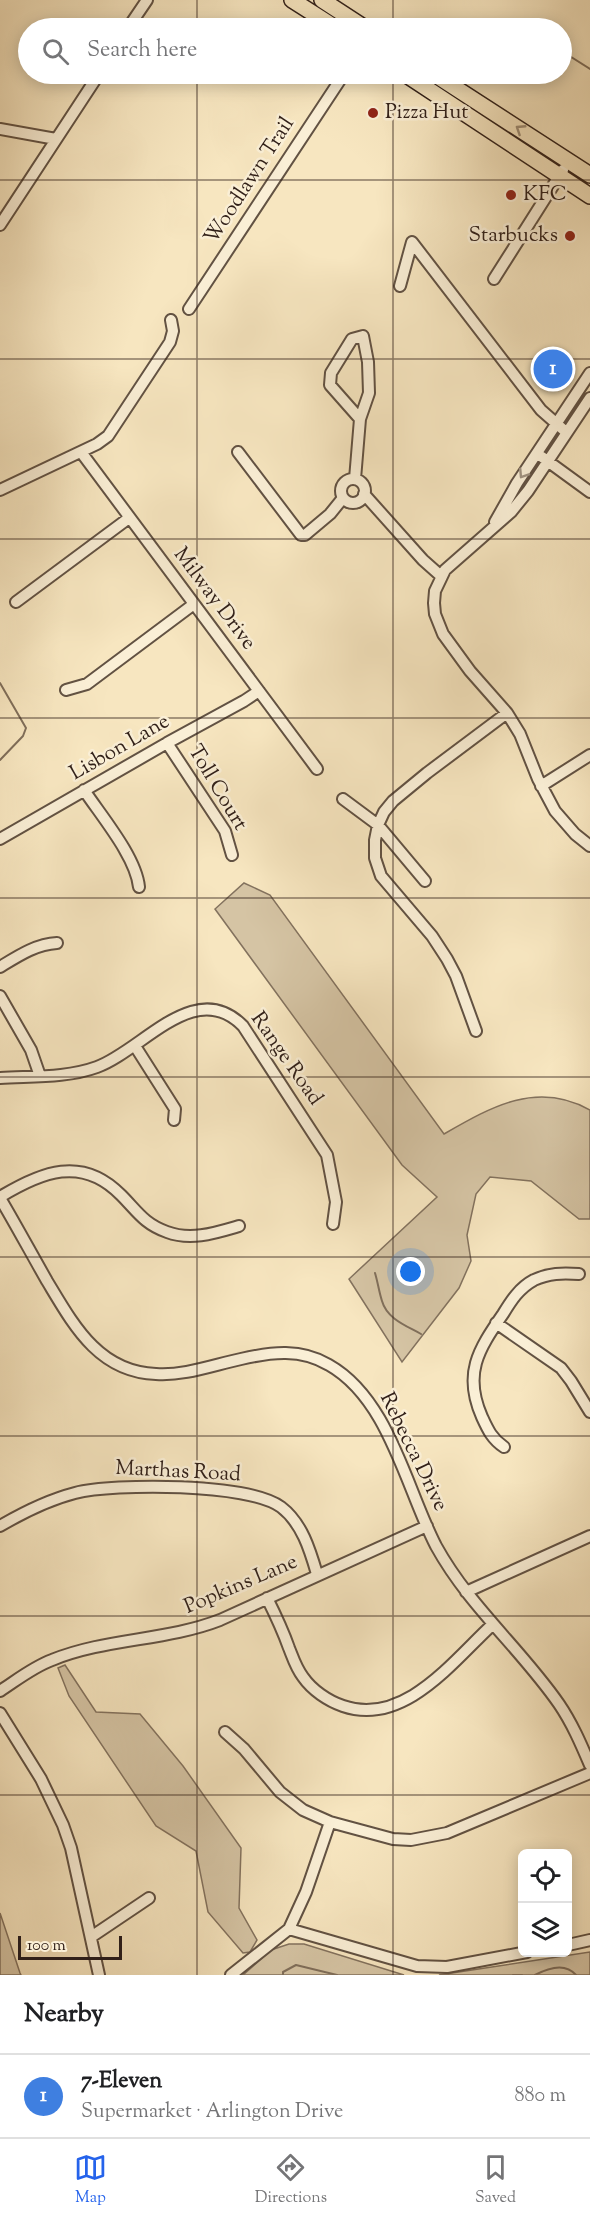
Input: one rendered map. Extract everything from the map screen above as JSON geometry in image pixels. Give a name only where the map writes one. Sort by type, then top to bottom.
[{"type":"highway","points":[[292,0],[320,18]]},
{"type":"highway","points":[[322,0],[350,18]]},
{"type":"highway","points":[[420,84],[590,196]]},
{"type":"highway","points":[[450,84],[590,175]]},
{"type":"street","points":[[135,18],[147,0]]},
{"type":"street","points":[[0,225],[92,84]]},
{"type":"street","name":"Woodlawn Trail","points":[[189,309],[337,84]]},
{"type":"street","points":[[0,129],[56,139]]},
{"type":"street","points":[[494,279],[569,161]]},
{"type":"street","points":[[400,286],[412,242],[541,410],[566,432]]},
{"type":"street","points":[[0,490],[97,444],[108,436],[170,342],[171,320]]},
{"type":"street","points":[[355,479],[360,419],[369,393],[368,362],[363,336],[352,339],[332,373],[330,385],[360,419]]},
{"type":"street","points":[[487,534],[555,424],[590,373]]},
{"type":"street","points":[[590,398],[511,512],[454,561],[441,576],[435,591],[434,603],[438,624],[470,671],[507,713],[524,740],[541,786],[561,819],[590,846]]},
{"type":"street","name":"Milway Drive","points":[[81,452],[317,769]]},
{"type":"street","points":[[238,452],[301,535],[305,535],[330,514],[343,498]]},
{"type":"street","points":[[537,453],[590,492]]},
{"type":"street","points":[[355,479],[364,486],[364,494],[357,502],[352,503],[343,498],[341,493],[347,480],[355,479]]},
{"type":"street","points":[[364,494],[423,560],[441,576]]},
{"type":"street","points":[[16,602],[129,518]]},
{"type":"street","points":[[66,690],[87,684],[194,604]]},
{"type":"street","name":"Lisbon Lane","points":[[0,840],[259,691]]},
{"type":"street","points":[[476,1031],[456,976],[447,959],[432,936],[381,876],[375,858],[378,825],[384,812],[393,801],[507,713]]},
{"type":"street","name":"Toll Court","points":[[166,743],[225,831],[232,855]]},
{"type":"street","points":[[541,786],[590,755]]},
{"type":"street","points":[[84,790],[132,862],[139,887]]},
{"type":"street","points":[[343,799],[378,825],[425,881]]},
{"type":"street","points":[[0,967],[33,948],[48,943],[57,943]]},
{"type":"street","points":[[0,996],[31,1050],[40,1076]]},
{"type":"street","name":"Range Road","points":[[0,1078],[68,1074],[95,1068],[190,1011],[206,1008],[227,1013],[238,1021],[327,1155],[336,1202],[333,1224]]},
{"type":"street","points":[[135,1046],[175,1109],[174,1120]]},
{"type":"street","points":[[0,1197],[38,1176],[56,1172],[74,1172],[92,1176],[108,1184],[122,1196],[138,1216],[167,1233],[197,1236],[239,1227]]},
{"type":"street","name":"Rebecca Drive","points":[[0,1197],[75,1327],[93,1347],[117,1363],[142,1372],[168,1374],[260,1354],[285,1352],[313,1358],[341,1372],[358,1388],[372,1408],[394,1450],[427,1526],[444,1558],[466,1592],[558,1703],[576,1732],[590,1765]]},
{"type":"street","points":[[504,1447],[489,1431],[478,1406],[473,1387],[477,1356],[496,1323],[517,1294],[532,1281],[555,1273],[579,1274]]},
{"type":"street","points":[[496,1323],[561,1368],[590,1412]]},
{"type":"street","name":"Marthas Road","points":[[0,1526],[28,1511],[61,1498],[110,1487],[181,1488],[245,1494],[271,1501],[291,1517],[305,1540],[317,1574]]},
{"type":"street","name":"Popkins Lane","points":[[0,1691],[27,1672],[54,1659],[97,1646],[196,1628],[220,1620],[427,1526]]},
{"type":"street","points":[[466,1592],[590,1536]]},
{"type":"street","points":[[267,1598],[304,1679],[330,1701],[362,1710],[387,1707],[413,1695],[450,1665],[492,1625]]},
{"type":"street","points":[[0,1713],[40,1779],[63,1824],[71,1848],[99,1975]]},
{"type":"street","points":[[225,1732],[244,1749],[291,1803],[307,1813],[330,1822],[393,1839],[429,1838],[466,1827],[590,1773]]},
{"type":"street","points":[[231,1975],[289,1929],[306,1892],[330,1822]]},
{"type":"street","points":[[91,1936],[149,1898]]},
{"type":"street","points":[[289,1929],[417,1966],[447,1966],[518,1954]]},
{"type":"street","points":[[572,1944],[590,1940]]},
{"type":"shaded area","points":[[244,883],[270,895],[444,1134],[497,1107],[533,1097],[551,1097],[570,1101],[590,1110],[590,1219],[579,1219],[531,1181],[490,1177],[476,1194],[467,1235],[471,1261],[459,1288],[402,1362],[349,1279],[437,1197],[402,1165],[215,909]]},
{"type":"shaded area","points":[[65,1665],[96,1712],[140,1714],[183,1766],[241,1848],[239,1908],[257,1940],[250,1952],[243,1953],[208,1912],[196,1851],[156,1826],[69,1696],[58,1668]]},
{"type":"shaded area","points":[[0,1913],[20,1973],[21,1975],[0,1975]]},
{"type":"shaded area","points":[[289,1944],[304,1944],[404,1975],[243,1975],[271,1950]]},
{"type":"shaded area","points":[[590,1952],[590,1975],[439,1975],[557,1957],[572,1957],[572,1955]]},
{"type":"waterway","points":[[572,58],[590,69]]},
{"type":"waterway","points":[[0,683],[26,728],[23,736],[0,760]]},
{"type":"waterway","points":[[375,1273],[382,1301],[388,1313],[421,1334]]},
{"type":"waterway","points":[[283,1975],[283,1972],[296,1965],[337,1975]]},
{"type":"waterway","points":[[535,1975],[551,1968],[562,1967],[576,1975]]},
{"type":"waterway","points":[[513,1975],[522,1975]]},
{"type":"place","name":"Pizza Hut","points":[[373,113]]},
{"type":"place","name":"KFC","points":[[511,195]]},
{"type":"place","name":"Starbucks","points":[[570,236]]},
{"type":"place","name":"7-Eleven","points":[[553,369]]}]
